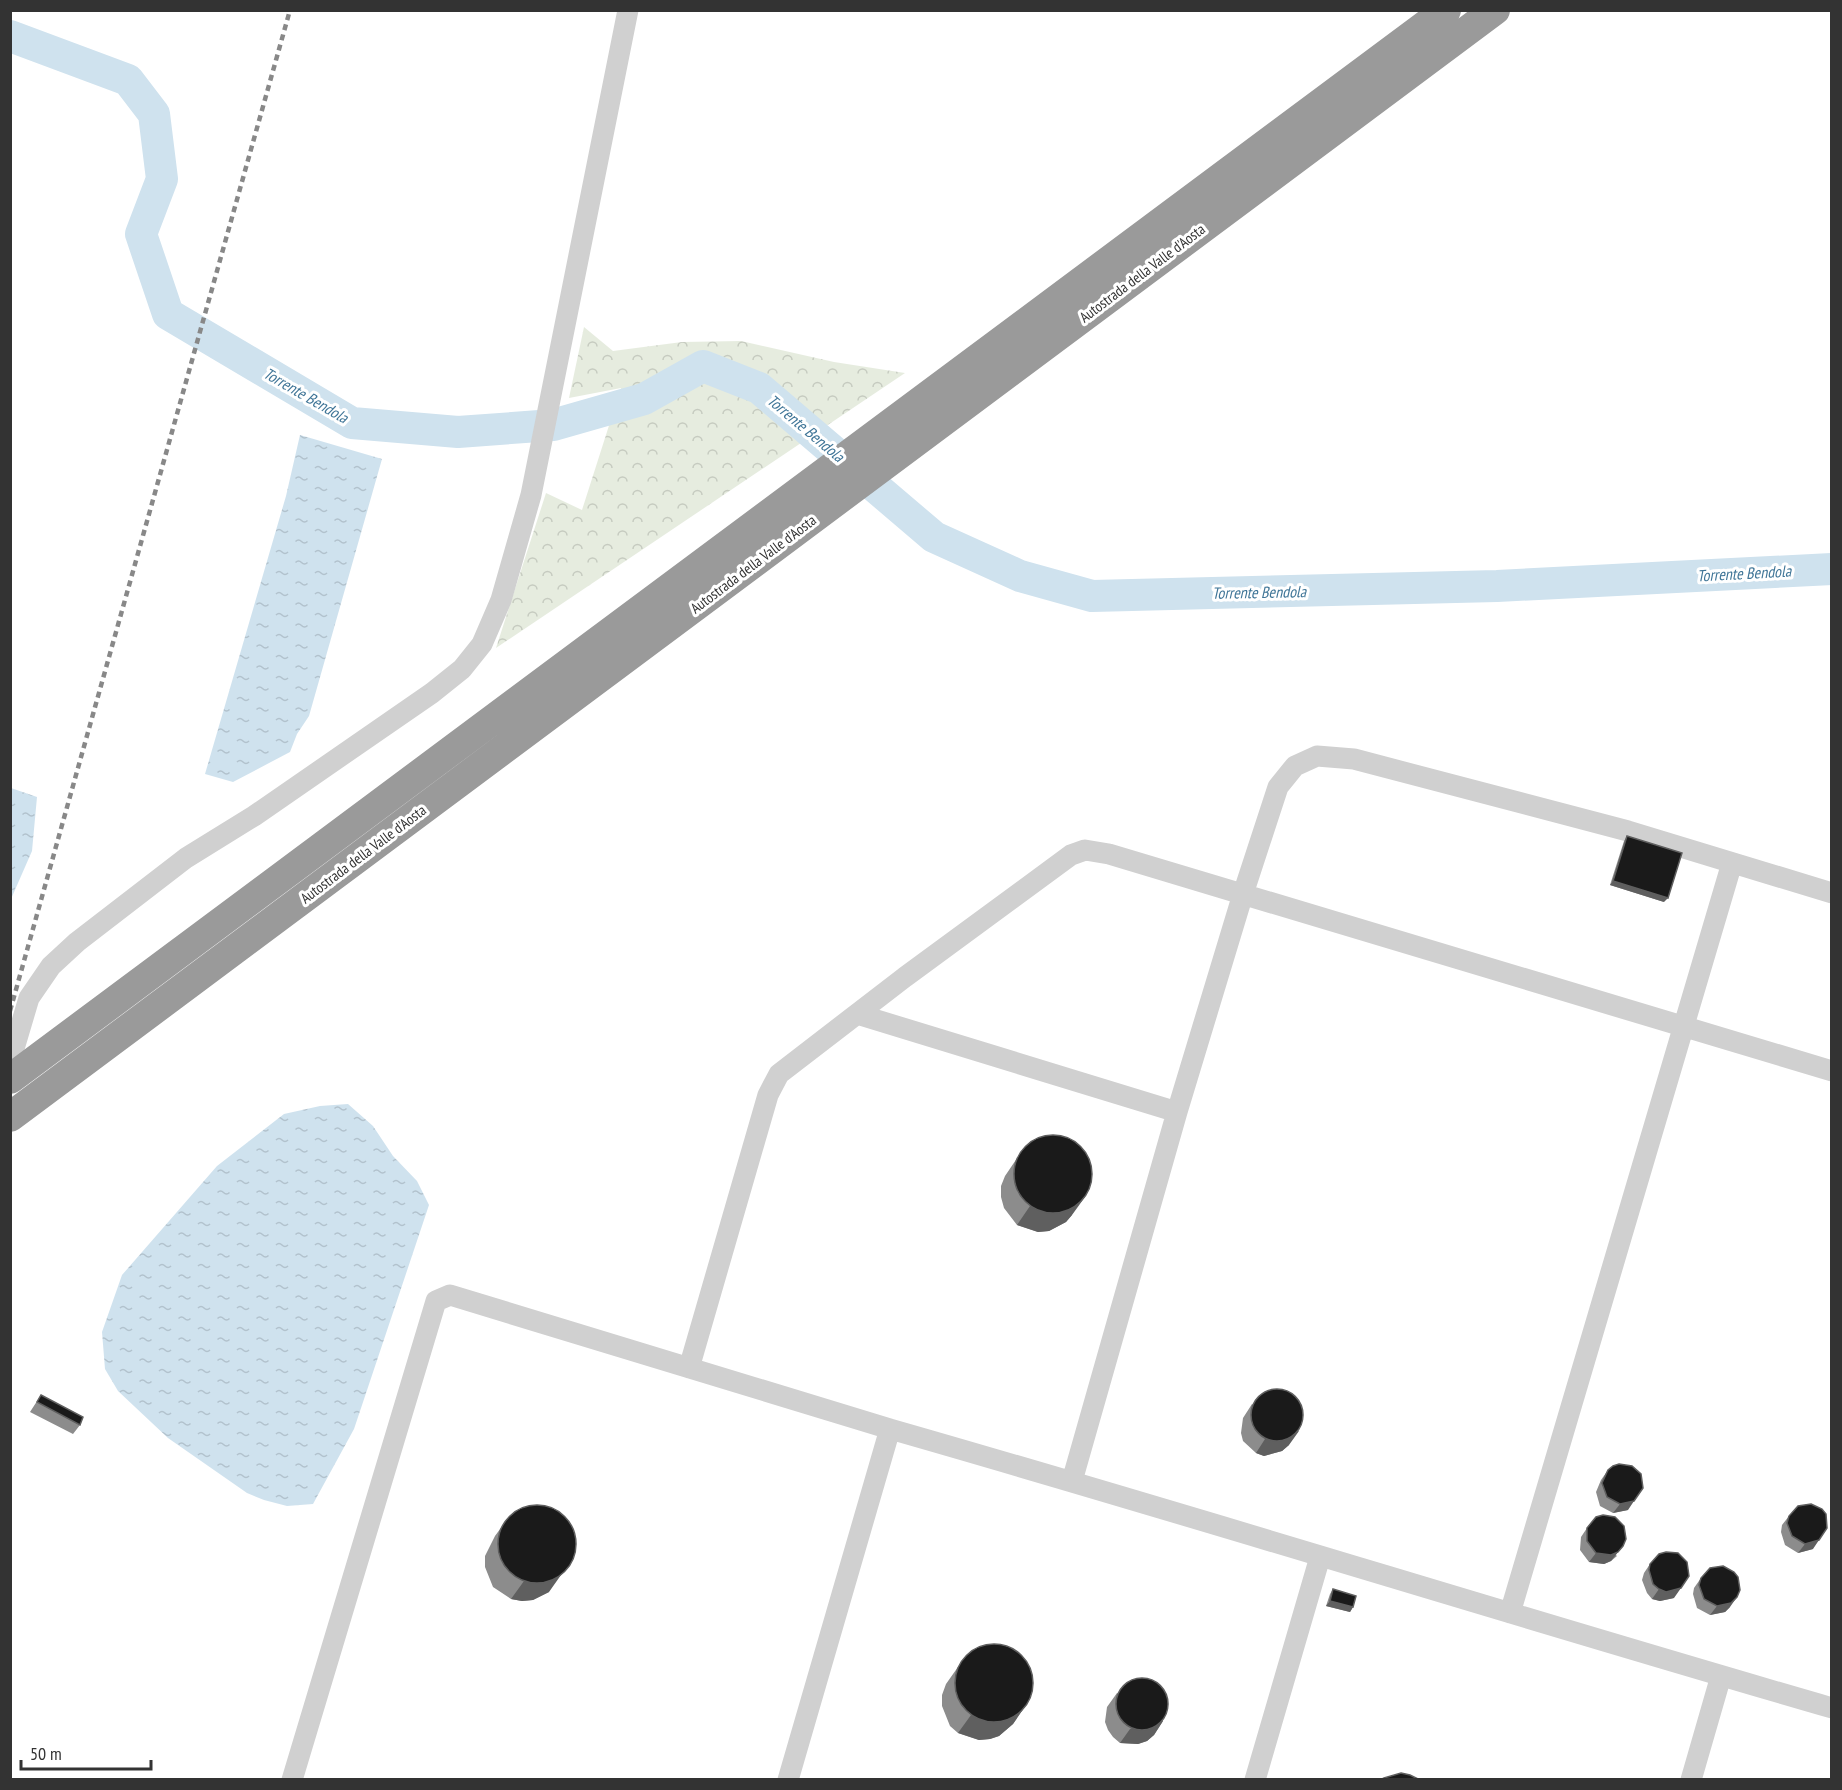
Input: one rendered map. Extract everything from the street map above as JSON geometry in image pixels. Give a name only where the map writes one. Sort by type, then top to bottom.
[{"type":"highway","name":"Autostrada della Valle d'Aosta","points":[[10,1079],[1446,10]]},
{"type":"highway","name":"Autostrada della Valle d'Aosta","points":[[10,1117],[1495,10]]},
{"type":"street","points":[[10,1062],[29,998],[51,966],[77,942],[186,858],[254,816],[432,693],[462,669],[482,644],[501,600],[531,495],[628,10]]},
{"type":"street","points":[[1072,1480],[1177,1112],[1243,894],[1278,787],[1295,766],[1317,756],[1354,759],[1628,831],[1832,893]]},
{"type":"street","points":[[689,1368],[768,1095],[779,1074],[1071,855],[1085,850],[1109,854],[1832,1071]]},
{"type":"street","points":[[1510,1613],[1732,863]]},
{"type":"street","points":[[857,1014],[1177,1112]]},
{"type":"street","points":[[292,1779],[436,1301],[450,1294],[890,1429],[1072,1480],[1320,1557],[1832,1708]]},
{"type":"street","points":[[788,1779],[890,1429]]},
{"type":"street","points":[[1255,1779],[1320,1557]]},
{"type":"street","points":[[1691,1779],[1721,1676]]},
{"type":"green space","points":[[584,327],[613,351],[682,342],[741,341],[834,362],[905,373],[496,648],[546,493],[582,510],[621,388],[569,398]]},
{"type":"water","points":[[300,435],[382,459],[309,716],[297,734],[290,752],[233,782],[205,774],[286,496]]},
{"type":"water","points":[[11,788],[37,797],[32,851],[11,899]]},
{"type":"water","points":[[348,1104],[373,1126],[393,1156],[417,1181],[429,1205],[354,1429],[313,1504],[287,1506],[247,1493],[168,1438],[118,1391],[105,1369],[102,1332],[122,1275],[217,1166],[284,1114],[320,1106]]},
{"type":"building","points":[[1627,836],[1682,853],[1668,898],[1613,881]]},
{"type":"building","points":[[1053,1135],[1068,1138],[1080,1147],[1089,1159],[1092,1174],[1089,1189],[1080,1201],[1068,1210],[1053,1213],[1038,1210],[1026,1201],[1017,1189],[1014,1174],[1017,1159],[1026,1147],[1038,1138]]},
{"type":"building","points":[[1272,1389],[1282,1389],[1296,1396],[1303,1415],[1296,1434],[1282,1441],[1272,1441],[1262,1437],[1255,1430],[1251,1420],[1251,1410],[1255,1400],[1262,1393]]},
{"type":"building","points":[[41,1395],[83,1417],[80,1425],[37,1402]]},
{"type":"building","points":[[1619,1464],[1632,1466],[1641,1474],[1643,1488],[1634,1501],[1620,1504],[1607,1497],[1602,1483],[1608,1470]]},
{"type":"building","points":[[1811,1504],[1822,1509],[1826,1514],[1827,1528],[1819,1540],[1805,1544],[1792,1536],[1787,1523],[1789,1516],[1798,1506]]},
{"type":"building","points":[[537,1505],[552,1508],[564,1517],[573,1529],[576,1544],[573,1559],[564,1571],[552,1580],[537,1583],[522,1580],[510,1571],[501,1559],[498,1544],[501,1529],[510,1517],[522,1508]]},
{"type":"building","points":[[1603,1515],[1615,1517],[1624,1526],[1626,1539],[1623,1546],[1611,1555],[1596,1553],[1587,1541],[1587,1528],[1596,1517]]},
{"type":"building","points":[[1678,1553],[1687,1562],[1689,1576],[1681,1588],[1666,1592],[1653,1584],[1649,1570],[1650,1564],[1659,1554]]},
{"type":"building","points":[[1723,1566],[1738,1577],[1740,1590],[1731,1603],[1717,1606],[1704,1599],[1699,1585],[1701,1578],[1710,1568]]},
{"type":"building","points":[[1333,1589],[1356,1596],[1353,1607],[1330,1601]]},
{"type":"building","points":[[994,1644],[1009,1647],[1021,1656],[1030,1668],[1033,1683],[1030,1698],[1021,1710],[1009,1719],[994,1722],[979,1719],[967,1710],[958,1698],[955,1683],[958,1668],[967,1656],[979,1647]]},
{"type":"building","points":[[1137,1678],[1147,1678],[1161,1685],[1168,1704],[1161,1723],[1147,1730],[1137,1730],[1127,1726],[1120,1719],[1116,1709],[1116,1699],[1120,1689],[1127,1682]]},
{"type":"building","points":[[1401,1773],[1418,1779],[1382,1779],[1384,1778]]},
{"type":"waterway","name":"Torrente Bendola","points":[[10,36],[128,80],[154,114],[162,179],[141,234],[168,314],[352,423],[458,432],[553,425],[644,399],[703,366],[759,388],[934,537],[1020,576],[1092,596],[1497,586],[1832,569]]},
{"type":"railway","points":[[10,1011],[290,10]]}]
